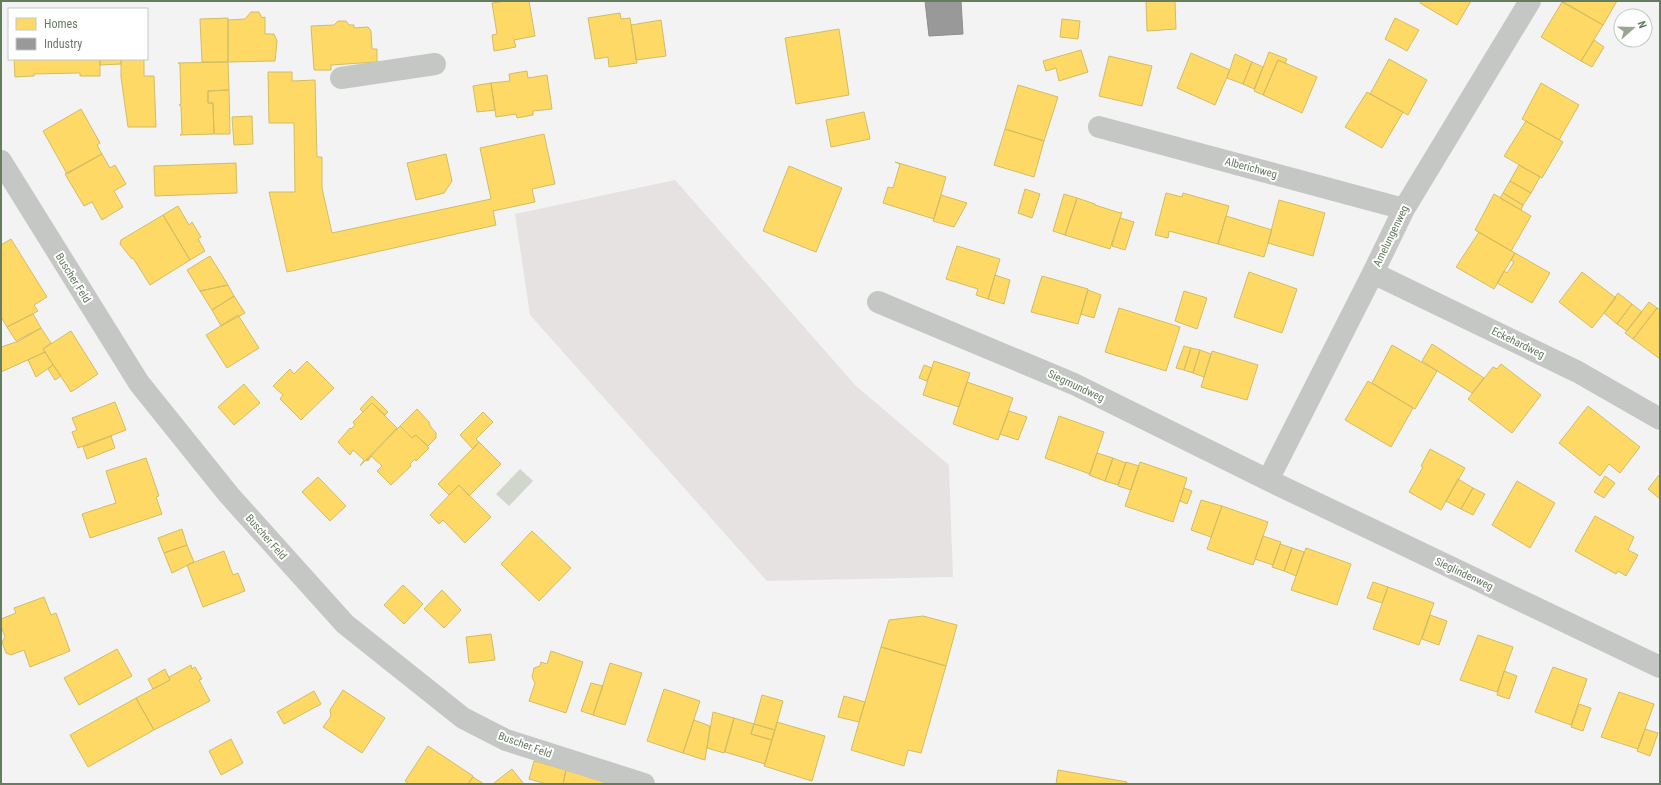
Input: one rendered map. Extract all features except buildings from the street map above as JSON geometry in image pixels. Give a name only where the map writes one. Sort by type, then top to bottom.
[{"type":"street","name":"Amelungenweg","points":[[1268,480],[1374,273],[1404,209],[1530,1]]},
{"type":"street","points":[[341,78],[436,64]]},
{"type":"street","name":"Alberichweg","points":[[1099,127],[1404,209]]},
{"type":"street","name":"Buscher Feld","points":[[1,161],[139,383],[229,495],[345,624],[463,718],[506,740],[644,784]]},
{"type":"street","name":"Eckehardweg","points":[[1374,273],[1578,372],[1660,419]]},
{"type":"street","name":"Siegmundweg","points":[[878,302],[1074,384],[1268,480]]},
{"type":"street","name":"Sieglindenweg","points":[[1268,480],[1660,667]]},
{"type":"shaded area","points":[[675,180],[856,386],[949,465],[953,577],[767,581],[530,315],[515,214]]},
{"type":"shaded area","points":[[520,469],[533,481],[509,506],[496,494]]}]
